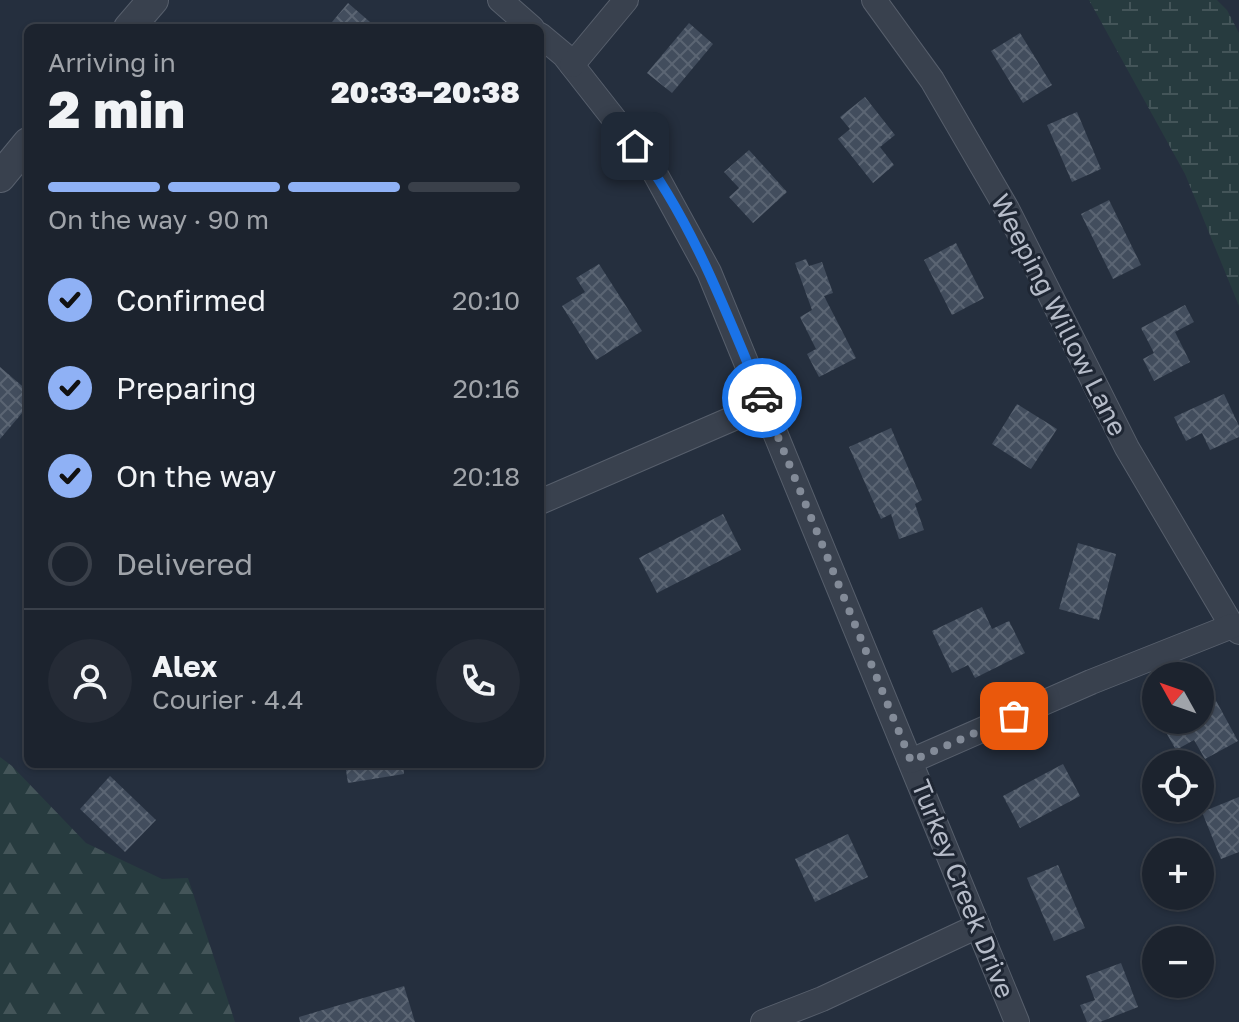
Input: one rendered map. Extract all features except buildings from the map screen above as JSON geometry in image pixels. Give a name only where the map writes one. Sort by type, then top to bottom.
[{"type":"street","points":[[132,24],[153,0]]},
{"type":"street","points":[[500,0],[527,24]]},
{"type":"street","points":[[572,65],[626,0]]},
{"type":"street","name":"Weeping Willow Lane","points":[[874,0],[932,80],[999,196],[1127,448],[1236,629]]},
{"type":"street","name":"Turkey Creek Drive","points":[[544,39],[572,65],[651,166],[709,272],[1017,1022]]},
{"type":"street","points":[[0,177],[24,148]]},
{"type":"street","points":[[544,500],[764,405]]},
{"type":"street","points":[[911,761],[1091,682],[1236,629]]},
{"type":"street","points":[[763,1022],[822,999],[978,926]]},
{"type":"green space","points":[[1089,0],[1217,0],[1227,10],[1239,33],[1239,306],[1185,174]]},
{"type":"green space","points":[[0,757],[86,843],[162,879],[188,878],[235,1022],[0,1022]]},
{"type":"way so far","points":[[762,398],[911,761],[1014,716]]},
{"type":"route","points":[[635,146],[651,166],[709,272],[762,398]]}]
